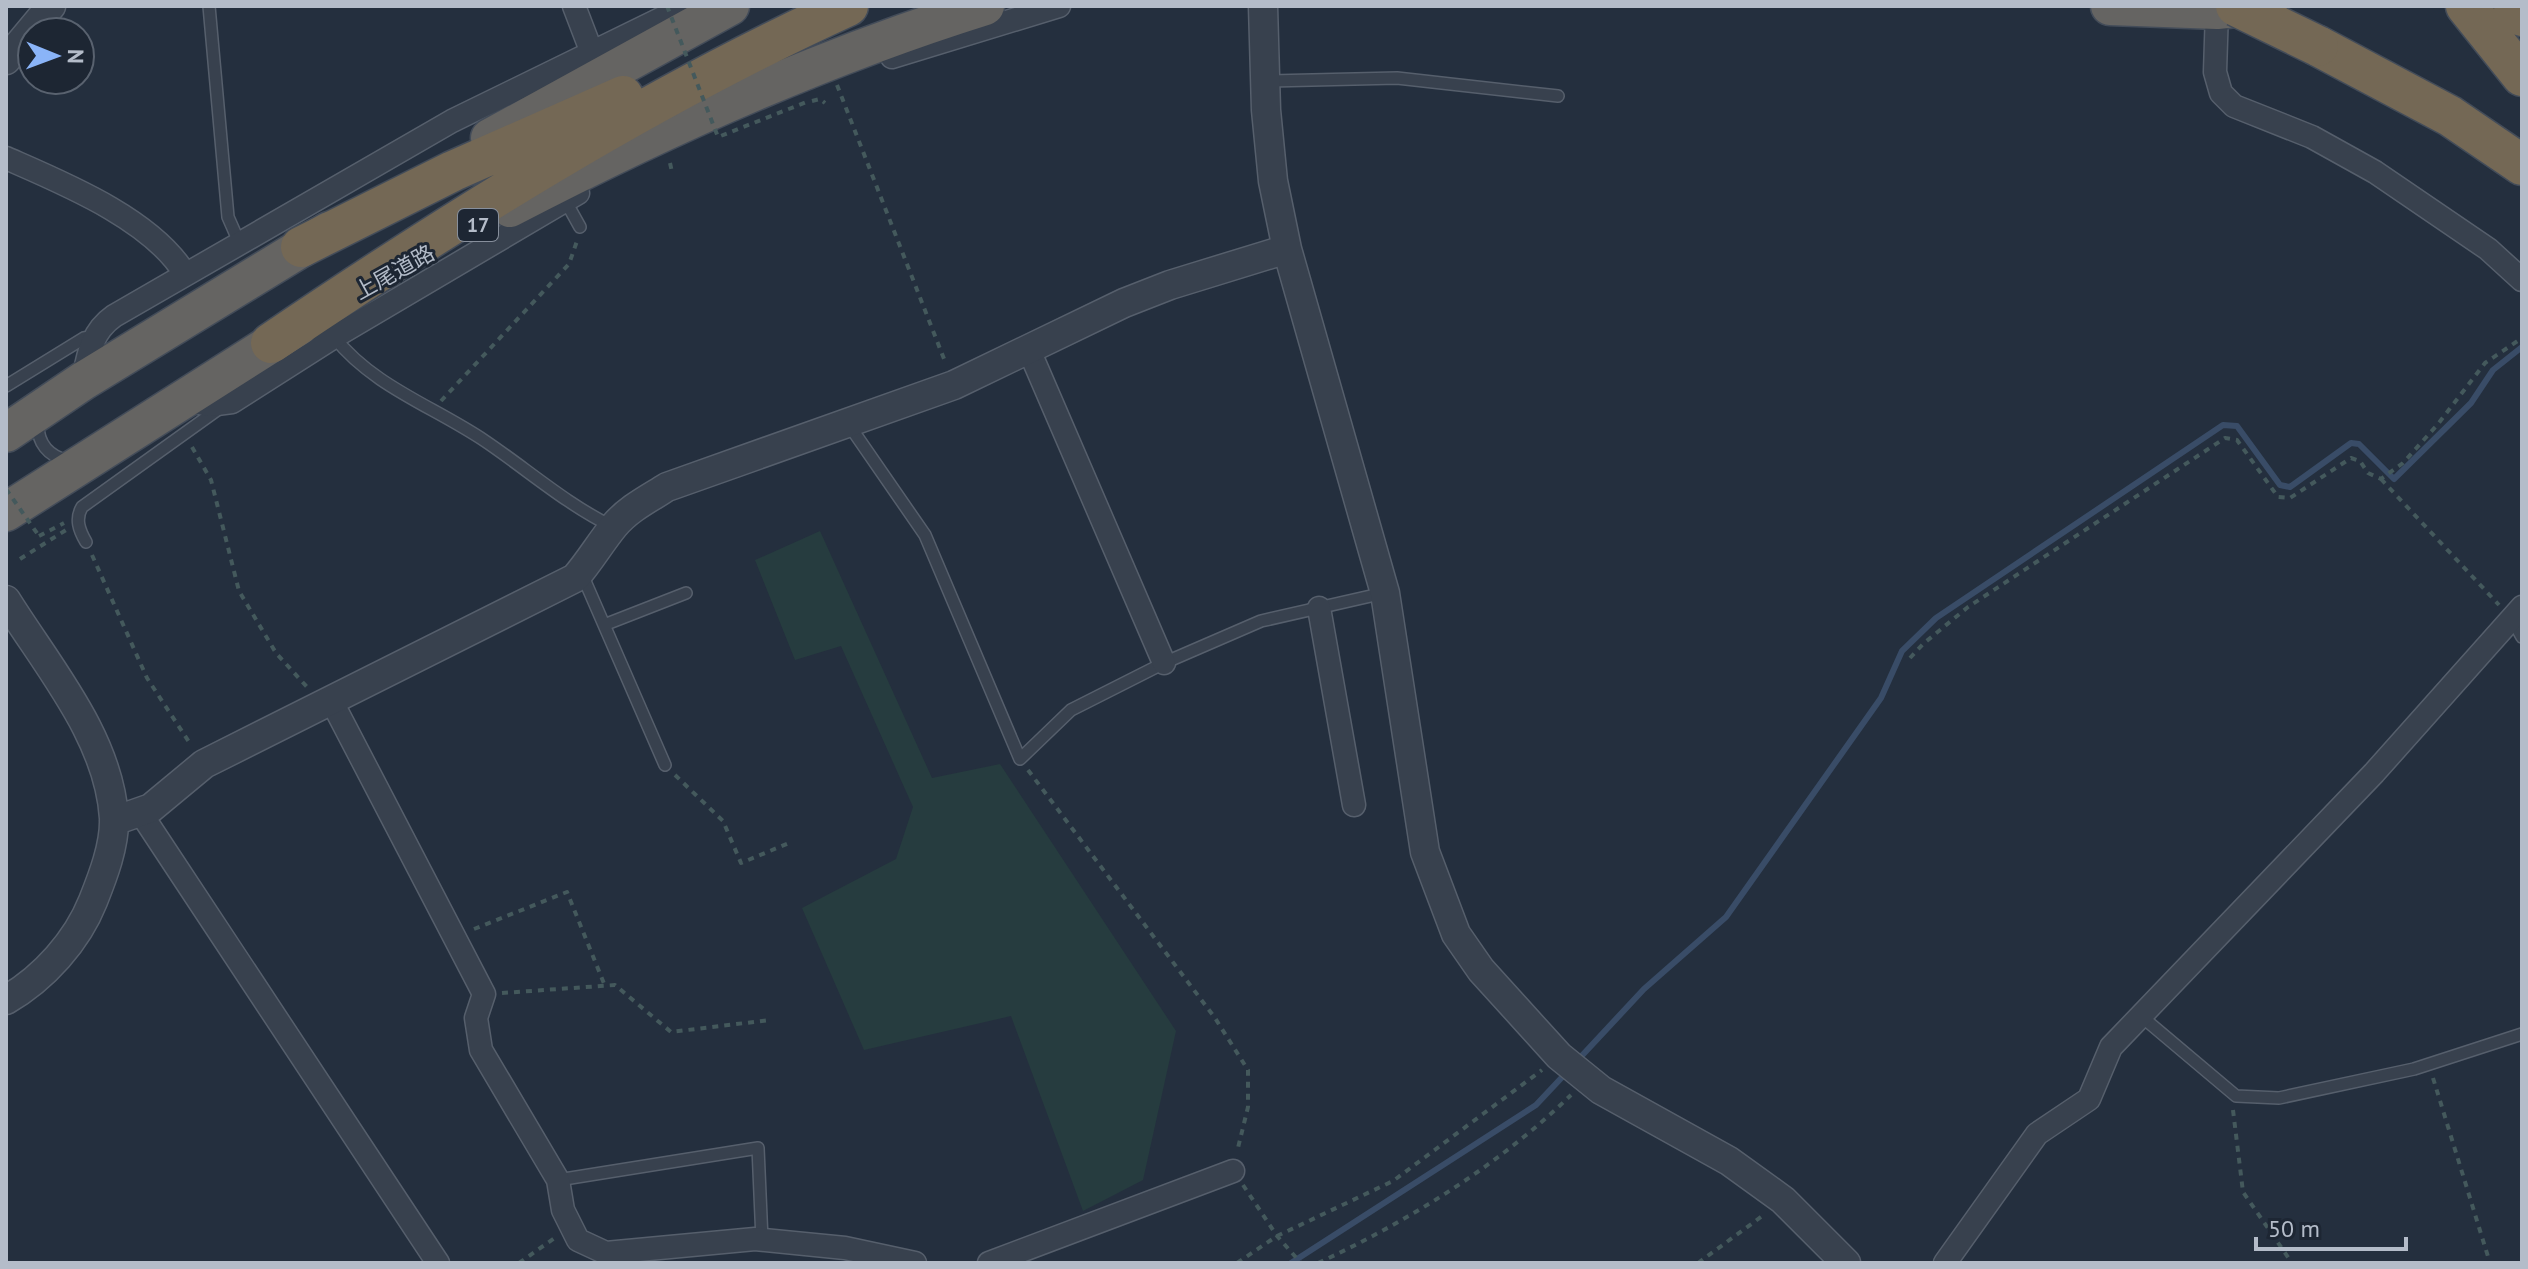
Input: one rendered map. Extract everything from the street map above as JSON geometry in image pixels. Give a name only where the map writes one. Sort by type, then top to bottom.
[{"type":"highway","points":[[6,433],[83,381],[301,247],[730,6]]},
{"type":"highway","points":[[301,247],[453,171],[642,87],[806,6]]},
{"type":"highway","points":[[271,343],[439,231],[627,118],[848,6]]},
{"type":"highway","name":"上尾道路","points":[[6,512],[80,464],[183,417],[271,343],[471,229],[651,135],[818,64],[985,6]]},
{"type":"highway","points":[[2110,6],[2254,6]]},
{"type":"highway","points":[[2466,6],[2522,76]]},
{"type":"highway","points":[[2514,6],[2522,16]]},
{"type":"highway","points":[[2226,8],[2318,46],[2450,116],[2522,165]]},
{"type":"street","points":[[6,60],[51,6]]},
{"type":"street","points":[[574,6],[592,53]]},
{"type":"street","points":[[83,381],[95,336],[100,326],[114,316],[452,121],[687,6]]},
{"type":"street","points":[[183,417],[232,402],[334,337],[565,200],[713,127],[833,75],[1059,6]]},
{"type":"street","points":[[1263,6],[1273,181],[1287,249],[1385,593],[1425,852],[1456,934],[1481,970],[1559,1056],[1588,1080],[1729,1161],[1783,1200],[1846,1263]]},
{"type":"street","points":[[2226,8],[2215,72],[2221,93],[2234,106],[2312,137],[2375,172],[2488,249],[2522,280]]},
{"type":"street","points":[[6,158],[113,211],[162,244],[185,274]]},
{"type":"street","points":[[6,1000],[27,988],[82,929],[127,816],[151,808],[204,764],[553,591],[594,557],[613,527],[629,511],[667,487],[849,425],[954,385],[1124,303],[1170,285],[1287,249]]},
{"type":"street","points":[[1029,350],[1164,663]]},
{"type":"street","points":[[6,600],[90,735],[110,792],[438,1263]]},
{"type":"street","points":[[1319,608],[1354,805]]},
{"type":"street","points":[[1945,1263],[2037,1134],[2089,1099],[2111,1047],[2519,621]]},
{"type":"street","points":[[327,702],[484,994],[476,1018],[481,1050],[558,1180],[563,1210],[578,1240],[606,1253],[762,1240],[845,1248],[915,1263]]},
{"type":"street","points":[[989,1263],[1233,1171]]},
{"type":"lane","points":[[209,6],[228,217],[239,242]]},
{"type":"lane","points":[[1266,81],[1397,78],[1558,96]]},
{"type":"lane","points":[[565,200],[580,227]]},
{"type":"lane","points":[[6,386],[84,338],[95,336]]},
{"type":"lane","points":[[334,337],[344,351],[381,380],[483,440],[554,492],[613,527]]},
{"type":"lane","points":[[86,542],[79,527],[82,507],[183,417],[219,410],[222,403]]},
{"type":"lane","points":[[45,405],[38,422],[41,444],[55,458],[80,464]]},
{"type":"lane","points":[[849,425],[925,535],[1020,759],[1071,710],[1164,663],[1261,621],[1385,593]]},
{"type":"lane","points":[[580,571],[665,765]]},
{"type":"lane","points":[[604,625],[686,593]]},
{"type":"lane","points":[[2141,1016],[2236,1096],[2279,1098],[2429,1064],[2522,1034]]},
{"type":"lane","points":[[558,1180],[758,1148],[762,1240]]},
{"type":"path","points":[[667,6],[718,137],[809,101],[820,99],[825,103]]},
{"type":"path","points":[[833,75],[954,385]]},
{"type":"path","points":[[672,172],[668,163],[677,160]]},
{"type":"path","points":[[431,412],[569,264],[580,227]]},
{"type":"path","points":[[2381,479],[2403,463],[2430,434],[2485,363],[2522,338]]},
{"type":"path","points":[[183,417],[211,480],[239,591],[276,653],[327,702]]},
{"type":"path","points":[[1910,658],[1968,607],[2225,438],[2237,440],[2278,497],[2290,498],[2351,458],[2360,461],[2368,473],[2381,479],[2519,621]]},
{"type":"path","points":[[6,489],[39,536],[63,521],[67,529],[20,559]]},
{"type":"path","points":[[86,542],[147,678],[204,764]]},
{"type":"path","points":[[1020,759],[1215,1018],[1248,1070],[1248,1107],[1233,1171],[1277,1236],[1301,1263]]},
{"type":"path","points":[[665,765],[723,821],[741,863],[789,843]]},
{"type":"path","points":[[454,937],[567,892],[605,986]]},
{"type":"path","points":[[484,994],[615,985],[671,1032],[770,1020]]},
{"type":"path","points":[[1237,1263],[1277,1236],[1393,1181],[1559,1056]]},
{"type":"path","points":[[2429,1064],[2490,1263]]},
{"type":"path","points":[[1318,1263],[1376,1236],[1528,1137],[1588,1080]]},
{"type":"path","points":[[2231,1092],[2243,1192],[2292,1263]]},
{"type":"path","points":[[1698,1263],[1783,1200]]},
{"type":"path","points":[[519,1263],[571,1227]]},
{"type":"green space","points":[[820,531],[932,778],[1000,764],[1176,1031],[1143,1180],[1083,1211],[1011,1016],[864,1050],[802,908],[896,859],[913,807],[841,646],[795,660],[755,560]]},
{"type":"waterway","points":[[1576,1062],[1644,989],[1726,917],[1881,698],[1902,651],[1936,618],[2223,425],[2237,426],[2280,485],[2290,487],[2351,443],[2359,444],[2394,479],[2471,403],[2493,370],[2522,347]]},
{"type":"waterway","points":[[1291,1263],[1536,1105],[1566,1073]]}]
